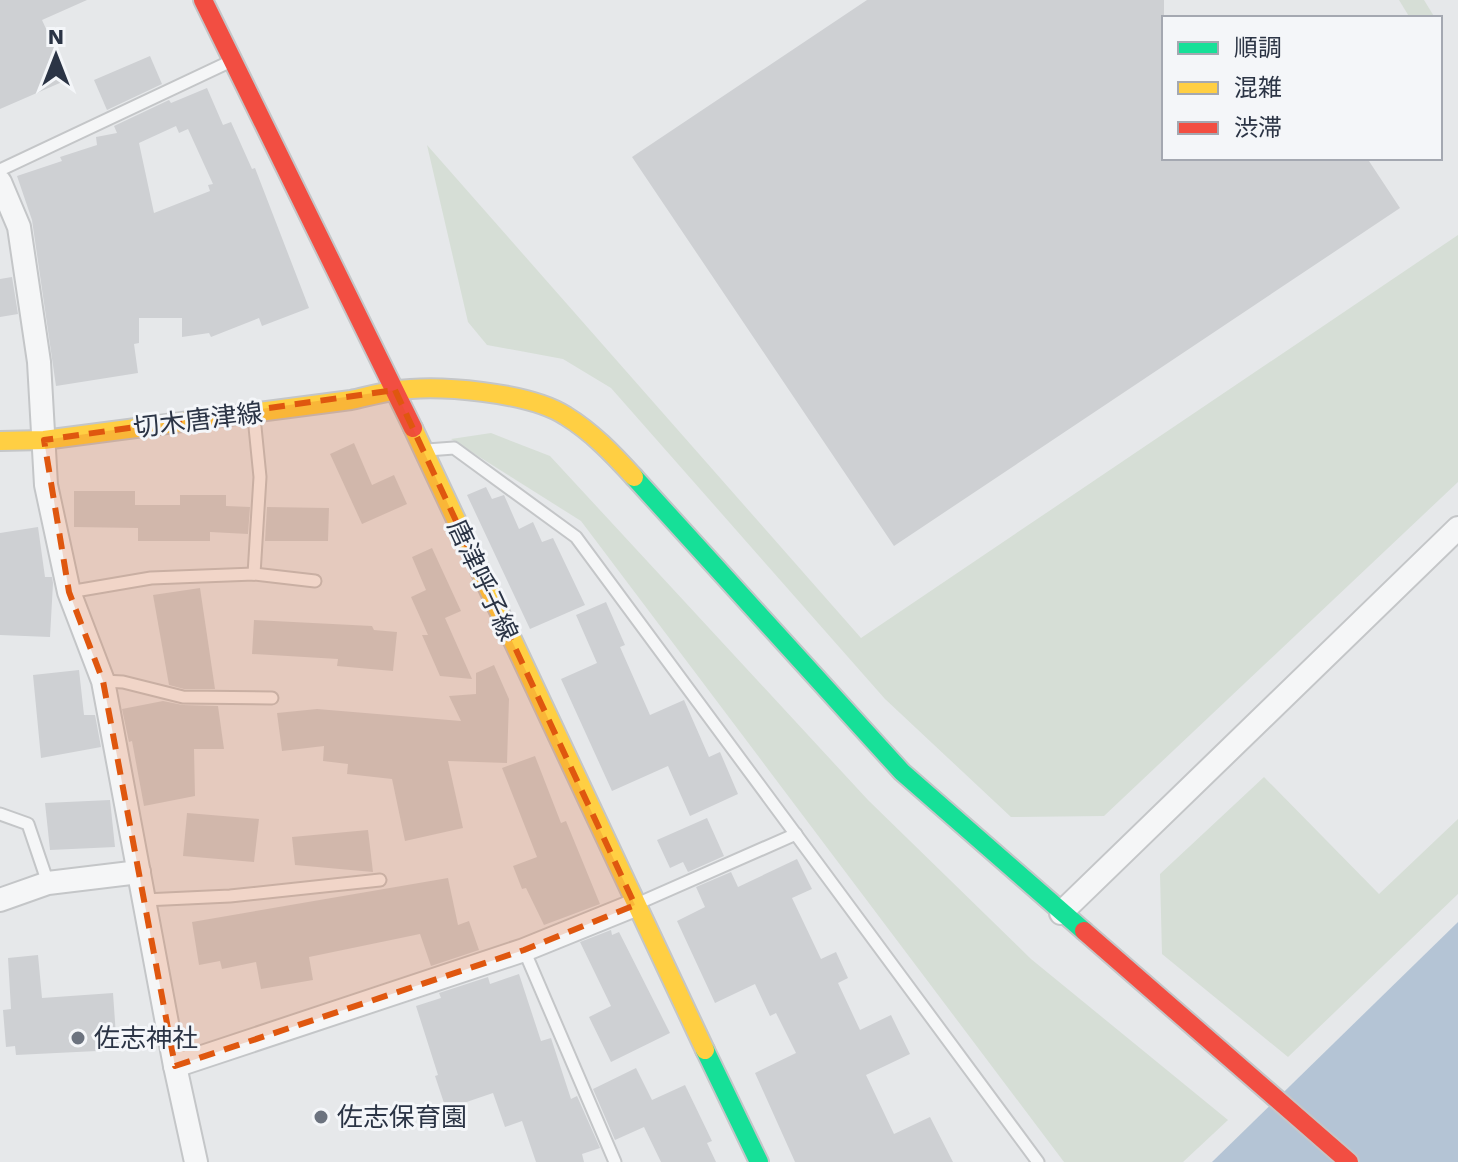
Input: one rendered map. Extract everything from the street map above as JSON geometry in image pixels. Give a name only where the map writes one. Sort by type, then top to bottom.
[{"type":"main road","name":"唐津呼子線","points":[[203,0],[395,390],[635,905],[759,1162]]},
{"type":"main road","name":"切木唐津線","points":[[0,441],[44,440],[351,400],[395,390],[462,390],[513,396],[564,414],[606,446],[902,772],[1349,1162]]},
{"type":"street","points":[[0,182],[19,227],[39,362],[46,485],[69,592],[103,681],[196,1162]]},
{"type":"street","points":[[1061,913],[1458,528]]},
{"type":"street","points":[[0,900],[48,883],[139,872]]},
{"type":"street","points":[[175,1066],[524,950],[635,905]]},
{"type":"lane","points":[[0,170],[233,60]]},
{"type":"lane","points":[[253,413],[260,477],[254,574]]},
{"type":"lane","points":[[422,450],[454,448],[576,537],[1038,1162]]},
{"type":"lane","points":[[69,592],[151,578],[254,574],[315,581]]},
{"type":"lane","points":[[103,681],[123,682],[183,697],[272,698]]},
{"type":"lane","points":[[0,814],[28,824],[48,883]]},
{"type":"lane","points":[[635,905],[796,834]]},
{"type":"lane","points":[[144,900],[230,896],[380,880]]},
{"type":"lane","points":[[524,950],[615,1162]]},
{"type":"highlighted area","points":[[395,390],[635,905],[524,950],[175,1066],[103,681],[69,592],[44,440]]},
{"type":"shaded area","points":[[1399,0],[1424,0],[1434,16],[1409,16]]},
{"type":"shaded area","points":[[427,145],[861,638],[1458,235],[1458,482],[1104,816],[1011,817],[885,699],[611,388],[563,359],[487,345],[468,322]]},
{"type":"shaded area","points":[[491,433],[550,456],[868,800],[1031,959],[1228,1120],[1183,1162],[1064,1162],[581,521],[451,439]]},
{"type":"shaded area","points":[[1264,777],[1379,894],[1458,819],[1458,894],[1288,1057],[1162,954],[1160,874]]},
{"type":"water","points":[[1458,922],[1458,1162],[1212,1162]]},
{"type":"building","points":[[0,0],[87,0],[42,20],[69,79],[0,109]]},
{"type":"building","points":[[867,0],[1164,0],[1162,160],[1368,160],[1400,208],[894,546],[632,157]]},
{"type":"building","points":[[150,56],[162,84],[107,110],[94,80]]},
{"type":"building","points":[[207,88],[223,125],[231,122],[252,169],[255,168],[309,308],[262,326],[259,318],[211,337],[209,333],[182,337],[182,318],[139,318],[139,343],[134,344],[138,373],[56,386],[32,220],[17,176],[97,145],[96,137],[117,133],[114,126],[169,100],[171,103]],"holes":[[[176,126],[179,133],[188,129],[213,184],[208,185],[210,191],[154,213],[139,143]]]},
{"type":"building","points":[[12,277],[18,314],[0,317],[0,279]]},
{"type":"building","points":[[354,443],[372,485],[394,475],[407,504],[362,524],[330,454]]},
{"type":"building","points":[[486,487],[492,499],[504,495],[519,529],[533,522],[542,542],[553,538],[585,605],[530,629],[467,495]]},
{"type":"building","points":[[74,491],[135,491],[135,505],[180,505],[180,495],[226,495],[226,506],[250,507],[248,534],[210,532],[210,541],[138,541],[138,528],[74,527]]},
{"type":"building","points":[[267,507],[329,508],[328,541],[265,541]]},
{"type":"building","points":[[38,527],[45,577],[52,577],[53,583],[50,637],[0,635],[0,533]]},
{"type":"building","points":[[432,548],[461,611],[445,618],[472,679],[440,676],[422,635],[428,635],[411,597],[426,590],[412,557]]},
{"type":"building","points":[[200,588],[215,689],[184,689],[169,685],[153,595]]},
{"type":"building","points":[[606,602],[625,645],[620,647],[650,715],[684,700],[709,757],[720,752],[738,794],[690,816],[668,766],[612,791],[561,679],[597,663],[576,615]]},
{"type":"building","points":[[254,620],[372,626],[374,630],[397,632],[393,671],[337,666],[338,659],[252,654]]},
{"type":"building","points":[[494,665],[509,699],[507,763],[448,761],[463,828],[405,841],[392,779],[347,774],[348,764],[323,761],[324,746],[282,751],[277,713],[317,709],[461,721],[449,696],[476,694],[476,673]]},
{"type":"building","points":[[79,670],[84,715],[95,715],[101,747],[41,758],[33,675]]},
{"type":"building","points":[[163,701],[218,706],[224,749],[194,749],[195,796],[144,806],[132,741],[129,742],[122,709]]},
{"type":"building","points":[[535,756],[561,823],[566,821],[600,904],[544,925],[526,888],[522,889],[513,866],[537,857],[502,768]]},
{"type":"building","points":[[110,800],[115,847],[50,850],[45,803]]},
{"type":"building","points":[[187,813],[259,819],[254,862],[183,856]]},
{"type":"building","points":[[707,818],[724,856],[688,872],[683,862],[670,868],[657,840]]},
{"type":"building","points":[[368,830],[373,872],[295,865],[292,837]]},
{"type":"building","points":[[797,859],[812,889],[792,898],[821,959],[836,952],[848,978],[838,983],[860,1030],[891,1015],[910,1054],[866,1075],[894,1134],[930,1117],[953,1162],[795,1162],[755,1073],[796,1053],[776,1013],[770,1016],[755,984],[715,1003],[677,921],[705,907],[696,887],[731,872],[738,887]]},
{"type":"building","points":[[448,878],[458,925],[469,921],[479,950],[431,966],[420,934],[309,957],[313,980],[261,989],[256,962],[222,969],[220,961],[199,965],[192,922]]},
{"type":"building","points":[[611,930],[612,935],[619,932],[670,1033],[611,1062],[589,1017],[611,1006],[580,942]]},
{"type":"building","points":[[38,955],[42,998],[113,993],[117,1050],[16,1055],[15,1046],[6,1047],[3,1010],[11,1009],[8,958]]},
{"type":"building","points":[[519,974],[541,1041],[551,1038],[571,1099],[577,1096],[600,1148],[582,1154],[584,1162],[536,1162],[522,1121],[505,1127],[493,1093],[446,1109],[416,1006],[441,998],[439,993],[488,977],[490,984]]},
{"type":"building","points":[[636,1068],[652,1100],[685,1085],[712,1141],[707,1143],[716,1162],[661,1162],[644,1127],[615,1140],[593,1089]]},
{"type":"traffic: fast","points":[[634,477],[902,772],[1084,931]]},
{"type":"traffic: fast","points":[[705,1050],[759,1162]]},
{"type":"traffic: slow","points":[[0,441],[44,440],[351,400],[393,391],[457,390],[507,396],[550,408],[585,429],[634,477]]},
{"type":"traffic: slow","points":[[413,428],[705,1050]]},
{"type":"traffic: jam","points":[[203,0],[413,428]]},
{"type":"traffic: jam","points":[[1084,931],[1349,1162]]},
{"type":"place","name":"佐志神社","points":[[78,1038]]},
{"type":"place","name":"佐志保育園","points":[[321,1117]]}]
